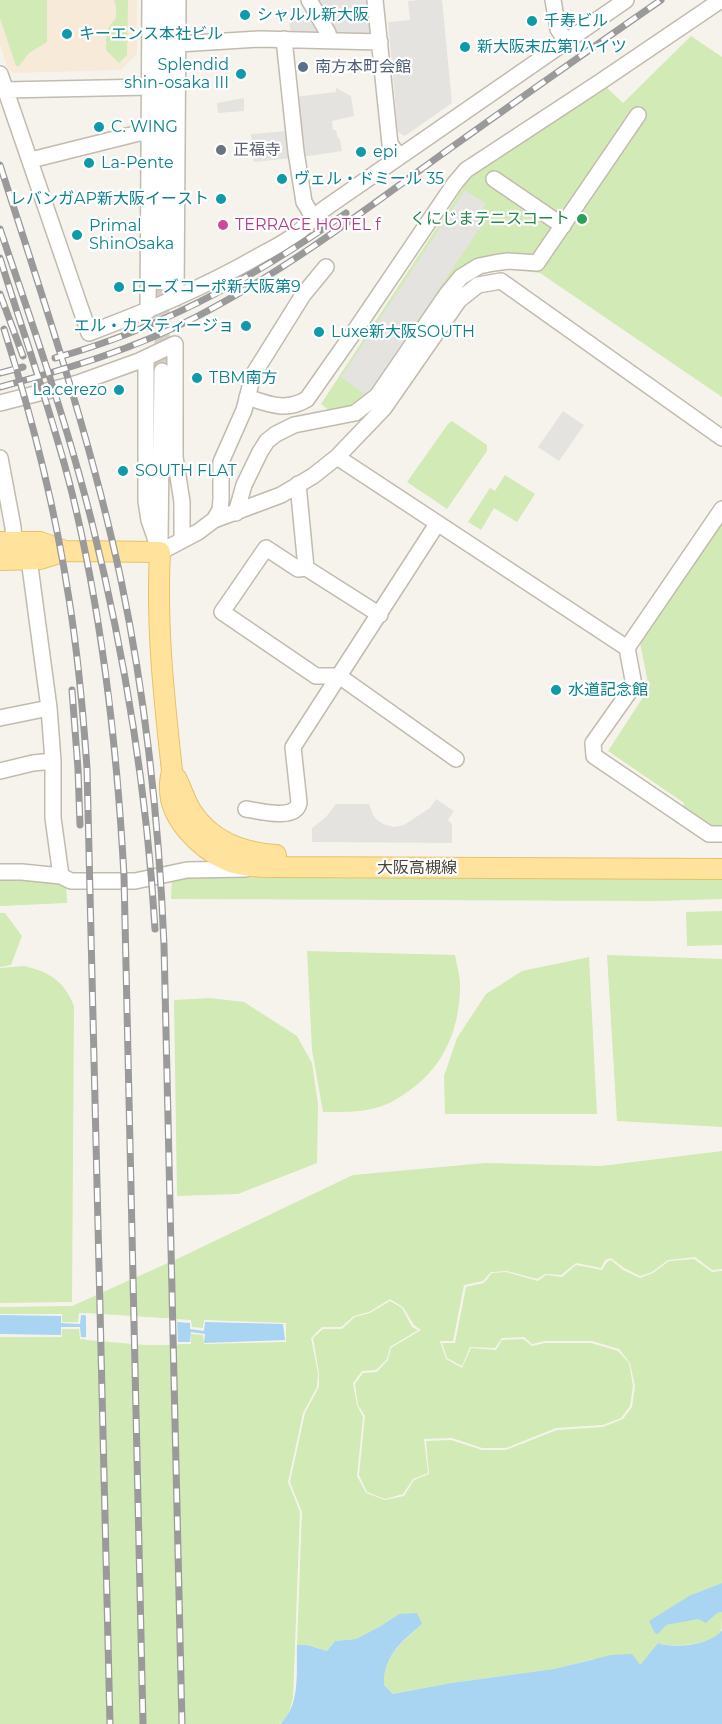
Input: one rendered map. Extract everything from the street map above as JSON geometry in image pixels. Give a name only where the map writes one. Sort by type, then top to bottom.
[{"type":"main road","points":[[7,542],[40,542],[65,550],[160,552]]},
{"type":"main road","points":[[0,560],[40,560],[65,550]]},
{"type":"main road","name":"大阪高槻線","points":[[160,552],[159,641],[172,771],[170,790],[173,804],[181,821],[192,835],[226,860],[239,864],[272,867],[722,869]]},
{"type":"main road","name":"大阪高槻線","points":[[172,771],[192,813],[212,834],[243,851],[261,854],[722,857]]},
{"type":"street","points":[[148,311],[150,0]]},
{"type":"street","points":[[162,282],[164,0]]},
{"type":"street","points":[[176,298],[178,0]]},
{"type":"street","points":[[309,0],[330,40]]},
{"type":"street","points":[[375,0],[390,144],[399,156]]},
{"type":"street","points":[[554,0],[558,29],[566,41]]},
{"type":"street","points":[[0,74],[89,333],[148,311],[227,274],[297,234],[313,217],[626,0]]},
{"type":"street","points":[[247,397],[283,407],[297,405],[307,399],[466,170],[721,0]]},
{"type":"street","points":[[609,86],[722,11]]},
{"type":"street","points":[[178,44],[259,39],[380,42]]},
{"type":"street","points":[[284,39],[296,152],[304,202],[313,217]]},
{"type":"street","points":[[5,90],[150,87]]},
{"type":"street","points":[[236,513],[244,485],[267,441],[294,425],[355,413],[377,396],[461,277],[479,266],[494,263],[508,261],[537,263],[638,115]]},
{"type":"street","points":[[31,160],[140,133],[150,134]]},
{"type":"street","points":[[494,179],[563,226]]},
{"type":"street","points":[[214,520],[220,510],[221,462],[244,410],[253,375],[303,295],[326,267]]},
{"type":"street","points":[[160,552],[198,532],[214,520],[281,495],[313,476],[337,457],[384,408],[459,300],[478,285],[501,281],[722,438]]},
{"type":"street","points":[[0,403],[78,384],[146,358],[175,344],[175,457],[182,501],[182,540]]},
{"type":"street","points":[[146,358],[146,501],[149,520],[160,552]]},
{"type":"street","points":[[160,552],[162,371]]},
{"type":"street","points":[[337,457],[627,648]]},
{"type":"street","points":[[0,458],[14,527],[7,542]]},
{"type":"street","points":[[298,484],[306,568]]},
{"type":"street","points":[[722,509],[627,648],[634,685],[593,743],[594,756],[710,834],[722,834]]},
{"type":"street","points":[[246,809],[290,813],[298,808],[293,747],[437,524]]},
{"type":"street","points":[[380,615],[306,568],[298,568],[266,548],[222,612],[316,675],[339,676],[456,759]]},
{"type":"street","points":[[29,559],[49,708],[53,818],[62,876]]},
{"type":"street","points":[[0,718],[49,708]]},
{"type":"street","points":[[0,771],[52,761]]},
{"type":"street","points":[[0,872],[62,876],[71,881],[135,881],[187,870],[272,867]]},
{"type":"shaded area","points":[[0,0],[137,0],[137,54],[121,70],[14,73],[8,69],[0,45]]},
{"type":"shaded area","points":[[315,0],[366,0],[370,33],[366,37],[339,36],[332,32]]},
{"type":"shaded area","points":[[442,0],[452,103],[405,136],[398,132],[388,22],[410,20],[408,1]]},
{"type":"shaded area","points":[[311,14],[322,33],[320,36],[291,35],[289,21]]},
{"type":"shaded area","points":[[336,88],[351,96],[354,116],[332,121],[333,130],[336,130],[340,139],[342,151],[302,157],[294,97],[336,92]]},
{"type":"shaded area","points":[[244,98],[244,111],[218,113],[217,103]]},
{"type":"shaded area","points":[[289,131],[293,158],[254,162],[251,134]]},
{"type":"shaded area","points":[[465,190],[486,204],[476,217],[484,222],[367,396],[341,377]]},
{"type":"shaded area","points":[[563,411],[584,425],[559,461],[538,447]]},
{"type":"shaded area","points":[[436,799],[454,811],[448,820],[452,824],[452,843],[312,842],[312,828],[326,817],[336,804],[369,804],[376,819],[394,827],[404,825],[430,808]]},
{"type":"green space","points":[[0,0],[47,0],[47,42],[29,53],[19,66],[16,66],[0,18]]},
{"type":"green space","points":[[114,0],[128,0],[127,55],[119,63],[106,50],[106,31],[116,18]]},
{"type":"green space","name":"くにじまテニスコート","points":[[691,36],[722,57],[722,397],[540,273],[500,268],[478,274],[464,284],[357,420],[346,423],[321,404],[474,171],[604,85],[623,103]]},
{"type":"green space","points":[[452,421],[487,445],[487,451],[447,509],[407,482]]},
{"type":"green space","points":[[505,475],[535,494],[517,522],[494,508],[481,530],[468,522],[490,488],[495,491]]},
{"type":"green space","points":[[722,522],[722,828],[715,828],[683,806],[684,803],[608,751],[649,688],[640,643]]},
{"type":"green space","points":[[172,877],[722,877],[722,899],[655,901],[171,899]]},
{"type":"green space","points":[[0,878],[28,878],[66,883],[67,903],[0,906]]},
{"type":"green space","points":[[722,911],[722,945],[687,946],[686,912]]},
{"type":"green space","points":[[0,913],[5,913],[22,936],[11,965],[0,967]]},
{"type":"green space","points":[[307,951],[455,955],[460,986],[456,1022],[445,1050],[428,1075],[403,1095],[379,1107],[355,1111],[323,1112],[312,1050]]},
{"type":"green space","points":[[607,955],[722,959],[722,1127],[617,1121]]},
{"type":"green space","points":[[589,957],[597,1114],[445,1114],[444,1076],[457,1038],[486,994],[522,971]]},
{"type":"green space","points":[[24,966],[41,971],[55,979],[66,990],[74,1006],[72,1302],[0,1303],[0,968]]},
{"type":"green space","points":[[210,998],[244,1002],[297,1036],[312,1063],[318,1104],[317,1163],[238,1194],[177,1196],[174,1000]]},
{"type":"green space","points":[[722,1151],[722,1269],[712,1270],[695,1257],[668,1260],[652,1272],[640,1276],[611,1258],[605,1260],[601,1268],[576,1263],[561,1275],[545,1274],[537,1279],[507,1271],[491,1272],[483,1281],[464,1285],[453,1341],[440,1341],[446,1359],[462,1368],[471,1348],[496,1350],[502,1340],[523,1339],[532,1346],[545,1343],[591,1343],[618,1351],[629,1363],[633,1386],[630,1406],[621,1418],[603,1425],[556,1428],[506,1448],[482,1448],[452,1438],[424,1439],[428,1473],[413,1479],[403,1494],[385,1499],[367,1492],[359,1475],[365,1416],[358,1405],[355,1384],[363,1373],[377,1372],[388,1360],[391,1348],[421,1330],[414,1325],[403,1307],[390,1299],[369,1312],[354,1316],[341,1327],[322,1327],[311,1338],[318,1373],[317,1387],[303,1413],[288,1482],[300,1512],[293,1698],[288,1716],[279,1724],[0,1724],[0,1337],[62,1337],[62,1329],[79,1329],[80,1339],[145,1344],[191,1344],[191,1334],[203,1335],[204,1344],[286,1342],[286,1323],[204,1320],[203,1328],[192,1327],[191,1320],[79,1313],[78,1322],[62,1322],[62,1314],[0,1314],[0,1307],[72,1306],[353,1175],[485,1163],[601,1166]]},
{"type":"green space","points":[[694,1259],[712,1272],[722,1271],[722,1583],[691,1595],[666,1625],[722,1612],[721,1631],[717,1636],[692,1644],[658,1643],[640,1665],[593,1659],[554,1669],[451,1683],[393,1694],[384,1685],[390,1658],[407,1637],[422,1624],[399,1614],[356,1639],[335,1641],[327,1651],[307,1645],[297,1645],[302,1512],[290,1482],[305,1413],[319,1387],[313,1338],[323,1329],[342,1329],[355,1317],[370,1313],[390,1301],[402,1308],[412,1327],[418,1330],[390,1347],[387,1359],[376,1370],[362,1371],[353,1383],[357,1405],[363,1417],[357,1476],[366,1493],[385,1500],[404,1496],[414,1480],[429,1474],[426,1441],[451,1440],[482,1450],[506,1450],[557,1430],[603,1427],[623,1419],[632,1407],[635,1386],[630,1363],[619,1349],[592,1341],[545,1341],[532,1344],[524,1337],[502,1338],[495,1348],[470,1347],[462,1366],[447,1358],[442,1343],[455,1343],[466,1287],[484,1283],[492,1273],[506,1272],[538,1281],[546,1275],[562,1277],[576,1265],[602,1270],[611,1260],[623,1270],[640,1278],[653,1273],[669,1261]]},
{"type":"water","points":[[0,1315],[61,1316],[61,1323],[80,1324],[81,1315],[190,1323],[190,1329],[204,1331],[205,1322],[283,1324],[285,1340],[204,1343],[205,1334],[191,1332],[190,1342],[145,1342],[81,1337],[80,1327],[61,1327],[61,1335],[0,1334]]},
{"type":"water","points":[[722,1583],[722,1612],[717,1613],[706,1623],[698,1619],[666,1625],[658,1634],[655,1633],[649,1621],[691,1595]]},
{"type":"water","points":[[417,1613],[422,1624],[395,1650],[387,1666],[384,1685],[393,1694],[451,1683],[554,1669],[611,1655],[632,1654],[640,1665],[658,1643],[673,1646],[702,1642],[722,1630],[722,1724],[280,1724],[287,1716],[294,1698],[297,1645],[307,1645],[327,1651],[335,1641],[356,1639],[399,1614]]},
{"type":"pier","points":[[86,1313],[177,1319],[178,1345],[86,1340]]},
{"type":"tunnel","points":[[162,282],[162,371]]},
{"type":"railway","points":[[0,387],[75,365],[149,339],[228,300],[320,242],[661,0]]},
{"type":"railway","points":[[0,165],[66,371],[96,475],[130,625],[150,762],[159,853],[164,945],[182,1724]]},
{"type":"railway","points":[[55,358],[133,332],[207,298],[278,258],[346,213]]},
{"type":"railway","points":[[0,229],[61,412],[104,573],[133,725],[146,827],[155,929]]},
{"type":"railway","points":[[0,258],[47,404],[72,493],[92,588],[113,731],[124,876],[143,1724]]},
{"type":"railway","points":[[0,294],[23,356]]},
{"type":"railway","points":[[4,329],[33,429],[57,530],[75,641],[87,768],[110,1724]]},
{"type":"railway","points":[[0,373],[23,367]]},
{"type":"railway","points":[[72,690],[80,825]]},
{"type":"place","name":"シャルル新大阪","points":[[245,15]]},
{"type":"place","name":"千寿ビル","points":[[532,21]]},
{"type":"place","name":"キーエンス本社ビル","points":[[67,34]]},
{"type":"place","name":"新大阪末広第1ハイツ","points":[[465,47]]},
{"type":"place","name":"南方本町会館","points":[[303,67]]},
{"type":"place","name":"Splendid shin-osaka III","points":[[241,74]]},
{"type":"place","name":"C. WING","points":[[99,127]]},
{"type":"place","name":"正福寺","points":[[221,150]]},
{"type":"place","name":"epi","points":[[361,152]]},
{"type":"place","name":"La-Pente","points":[[89,163]]},
{"type":"place","name":"ヴェル・ドミール 35","points":[[282,179]]},
{"type":"place","name":"レバンガAP新大阪イースト","points":[[221,199]]},
{"type":"place","name":"くにじまテニスコート","points":[[582,219]]},
{"type":"place","name":"TERRACE HOTEL f","points":[[223,225]]},
{"type":"place","name":"Primal ShinOsaka","points":[[77,235]]},
{"type":"place","name":"ローズコーポ新大阪第9","points":[[119,287]]},
{"type":"place","name":"エル・カスティージョ","points":[[246,326]]},
{"type":"place","name":"Luxe新大阪SOUTH","points":[[319,332]]},
{"type":"place","name":"TBM南方","points":[[197,378]]},
{"type":"place","name":"La.cerezo","points":[[119,390]]},
{"type":"place","name":"SOUTH FLAT","points":[[123,471]]},
{"type":"place","name":"水道記念館","points":[[556,690]]}]
